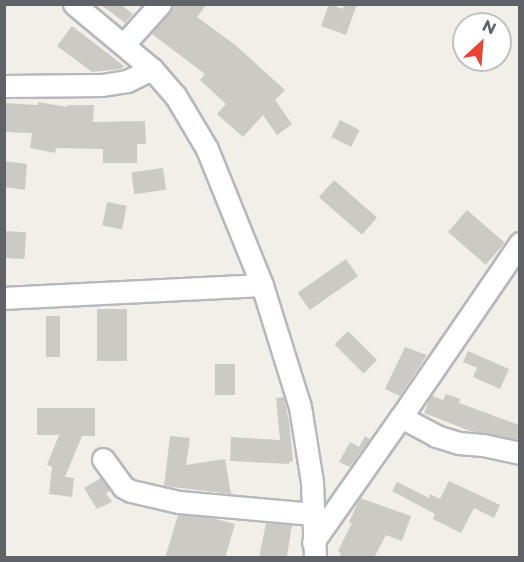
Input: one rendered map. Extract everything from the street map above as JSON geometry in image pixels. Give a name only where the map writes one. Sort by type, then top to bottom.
[{"type":"street","points":[[74,4],[124,44],[176,94],[207,149],[262,285],[300,407],[312,482],[314,550]]},
{"type":"street","points":[[124,44],[160,4]]},
{"type":"street","points":[[4,86],[102,85],[127,81],[152,69]]},
{"type":"street","points":[[314,550],[519,243]]},
{"type":"street","points":[[4,298],[262,285]]},
{"type":"street","points":[[401,417],[435,436],[459,443],[483,445],[519,453]]},
{"type":"street","points":[[103,459],[123,487],[131,491],[179,502],[313,514]]},
{"type":"building","points":[[100,4],[120,4],[133,14],[125,23]]},
{"type":"building","points":[[175,4],[207,4],[197,17],[234,44],[285,90],[275,100],[292,124],[277,135],[263,115],[243,137],[217,114],[226,104],[200,80],[205,74],[152,34]]},
{"type":"building","points":[[329,4],[343,9],[344,4],[357,4],[346,35],[321,26]]},
{"type":"building","points":[[72,26],[124,66],[121,69],[92,72],[57,46]]},
{"type":"building","points":[[38,102],[67,107],[67,105],[94,105],[93,122],[145,121],[146,144],[137,144],[137,163],[103,163],[103,149],[56,148],[55,153],[30,148],[32,133],[4,132],[4,103],[38,105]]},
{"type":"building","points":[[340,120],[360,130],[351,147],[331,137]]},
{"type":"building","points":[[4,161],[27,164],[25,190],[4,187]]},
{"type":"building","points":[[163,168],[166,190],[134,194],[131,172]]},
{"type":"building","points":[[334,180],[377,217],[362,235],[319,197]]},
{"type":"building","points":[[107,202],[127,206],[122,229],[102,226]]},
{"type":"building","points":[[467,210],[505,243],[486,265],[448,232]]},
{"type":"building","points":[[4,231],[26,232],[25,259],[4,258]]},
{"type":"building","points":[[346,259],[358,276],[310,310],[298,293]]},
{"type":"building","points":[[97,309],[127,309],[127,361],[97,361]]},
{"type":"building","points":[[46,316],[60,316],[60,357],[46,357]]},
{"type":"building","points":[[348,331],[377,360],[364,373],[335,344]]},
{"type":"building","points":[[405,347],[427,355],[400,396],[385,389]]},
{"type":"building","points":[[468,351],[509,369],[500,389],[473,377],[477,368],[463,362]]},
{"type":"building","points":[[215,364],[235,364],[235,395],[215,395]]},
{"type":"building","points":[[446,394],[460,399],[459,403],[519,425],[519,440],[470,431],[424,413],[431,395],[443,400]]},
{"type":"building","points":[[284,397],[293,461],[289,464],[230,461],[231,437],[280,440],[276,398]]},
{"type":"building","points":[[37,408],[95,408],[95,436],[82,436],[65,477],[74,478],[72,497],[49,494],[52,467],[47,465],[59,435],[37,435]]},
{"type":"building","points":[[170,436],[190,438],[186,465],[225,459],[231,494],[164,486]]},
{"type":"building","points":[[365,436],[370,439],[350,467],[339,462],[350,442],[359,447]]},
{"type":"building","points":[[101,478],[110,491],[106,493],[112,502],[97,509],[84,488]]},
{"type":"building","points":[[449,481],[500,505],[494,518],[474,508],[461,533],[433,519],[435,514],[392,491],[397,482],[429,498],[430,494],[440,499]]},
{"type":"building","points":[[360,498],[411,516],[402,541],[386,535],[374,558],[339,558],[341,553],[338,551],[352,523],[349,522]]},
{"type":"building","points":[[178,515],[212,518],[235,524],[225,558],[165,558]]},
{"type":"building","points":[[266,523],[292,525],[287,556],[259,558]]}]
